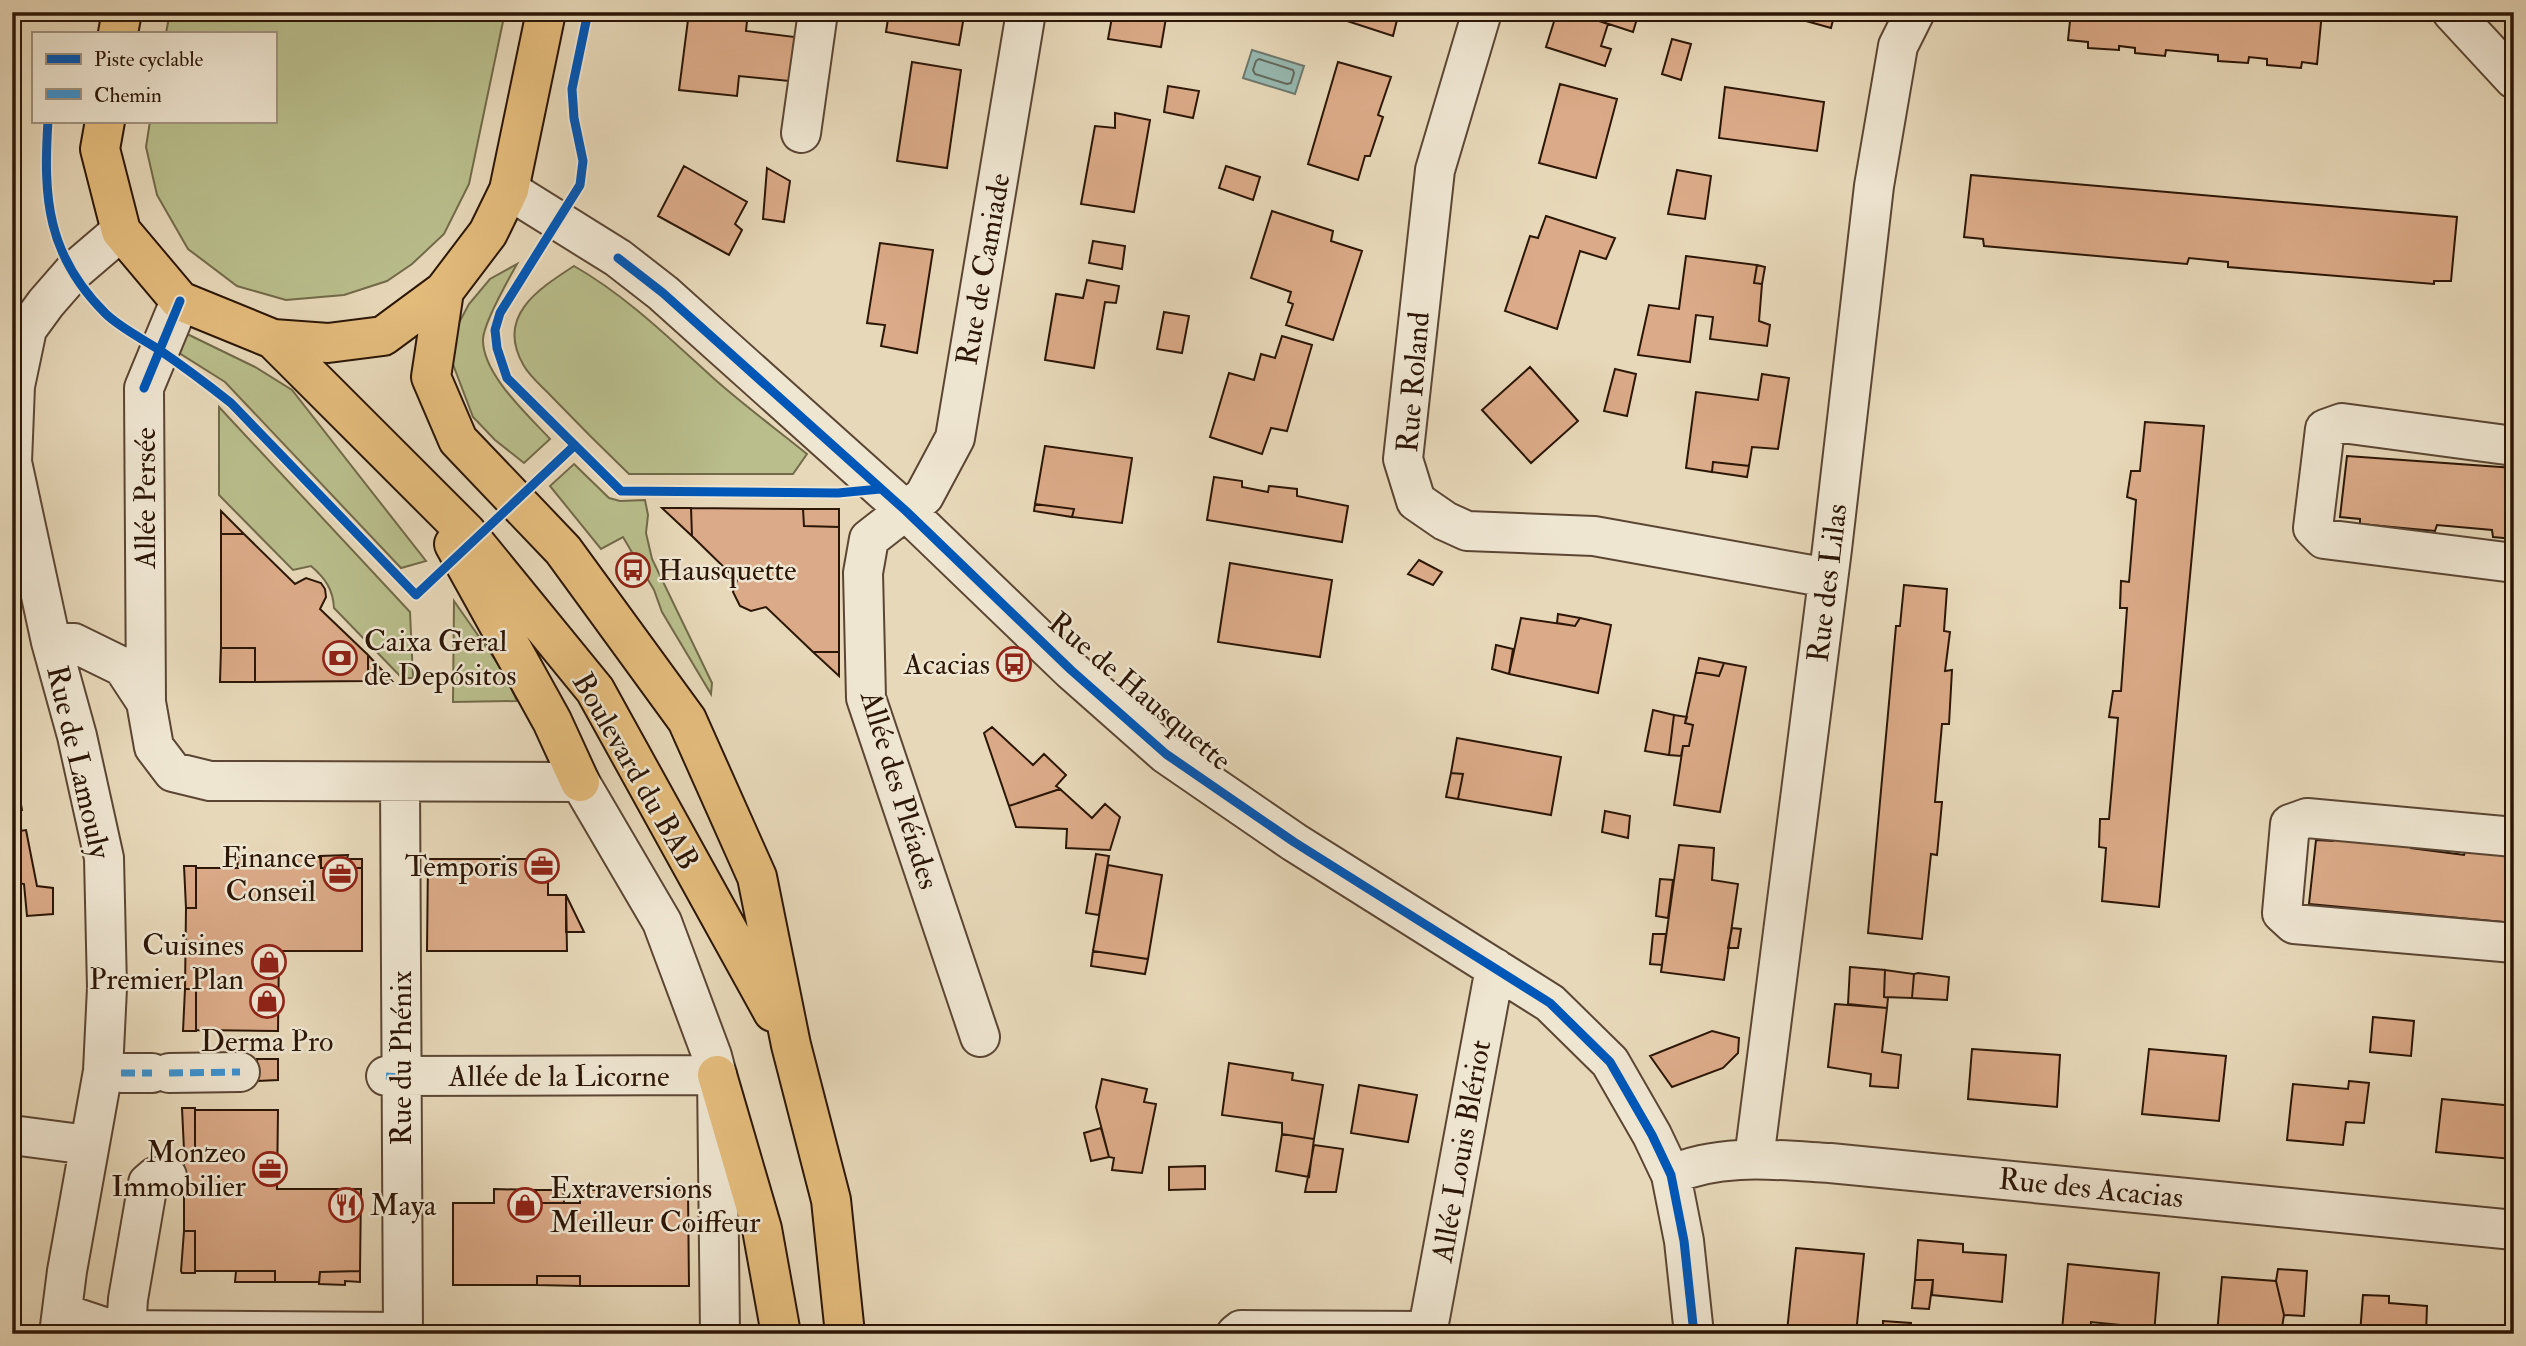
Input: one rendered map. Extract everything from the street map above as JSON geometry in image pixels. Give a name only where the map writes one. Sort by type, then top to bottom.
[{"type":"main road","points":[[118,32],[122,12]]},
{"type":"main road","points":[[105,122],[100,149],[121,231],[180,301],[273,339],[328,343],[383,336],[444,291],[488,233],[509,190],[546,12]]},
{"type":"main road","name":"Boulevard du BAB","points":[[444,291],[431,377],[458,440],[563,550],[687,720],[757,877],[791,1045],[831,1200],[845,1334]]},
{"type":"main road","name":"Boulevard du BAB","points":[[273,339],[466,532],[595,690],[791,1045]]},
{"type":"main road","points":[[422,488],[552,720],[580,782]]},
{"type":"main road","points":[[717,1075],[762,1229],[781,1334]]},
{"type":"street","points":[[801,133],[818,12]]},
{"type":"street","name":"Rue de Camiade","points":[[906,511],[924,496],[955,438],[1026,12]]},
{"type":"street","name":"Rue Roland","points":[[1482,12],[1435,170],[1403,459],[1416,501],[1445,521],[1467,531],[1594,536],[1828,579]]},
{"type":"street","name":"Rue des Lilas","points":[[1754,1159],[1828,579],[1874,186],[1898,46],[1915,12]]},
{"type":"street","points":[[2452,12],[2514,79]]},
{"type":"street","name":"Rue de Hausquette","points":[[509,190],[618,258],[663,293],[906,511],[1071,670],[1166,754],[1294,842],[1550,1003],[1610,1062],[1653,1135],[1671,1175],[1684,1241],[1694,1334]]},
{"type":"street","name":"Rue de Lamouly","points":[[60,1324],[88,1145],[103,1070],[107,988],[104,858],[77,736],[51,642],[12,461],[15,386],[27,329],[73,272],[121,231]]},
{"type":"street","name":"Allée Persée","points":[[146,702],[144,388],[180,301]]},
{"type":"street","points":[[2514,446],[2342,423],[2325,429],[2313,528],[2324,539],[2514,563]]},
{"type":"street","name":"Allée des Pléiades","points":[[906,511],[869,539],[863,573],[866,698],[980,1037]]},
{"type":"street","points":[[51,642],[74,643],[123,667],[146,702],[154,747],[173,772],[210,781],[580,782],[662,922],[717,1075],[720,1334]]},
{"type":"street","name":"Rue du Phénix","points":[[400,783],[394,1076],[403,1333]]},
{"type":"street","points":[[2514,837],[2307,818],[2290,824],[2283,913],[2294,924],[2514,943]]},
{"type":"street","name":"Allée Louis Blériot","points":[[1427,1333],[1494,968]]},
{"type":"street","points":[[148,1073],[240,1072]]},
{"type":"street","name":"Allée de la Licorne","points":[[394,1076],[717,1075]]},
{"type":"street","points":[[12,1135],[88,1145]]},
{"type":"street","name":"Rue des Acacias","points":[[1671,1175],[1691,1166],[1754,1159],[1855,1165],[2514,1230]]},
{"type":"street","points":[[126,1330],[128,1300],[148,1183],[155,1177],[167,1176]]},
{"type":"street","points":[[60,1324],[113,1330],[403,1333]]},
{"type":"street","points":[[1236,1334],[1241,1330],[1427,1333]]},
{"type":"green space","points":[[170,12],[505,12],[469,184],[444,234],[412,264],[387,281],[344,295],[286,300],[237,286],[188,249],[157,195],[146,147],[150,122],[276,122],[276,32],[166,32]]},
{"type":"green space","points":[[517,264],[492,312],[483,339],[490,366],[498,380],[550,439],[524,463],[495,440],[473,417],[451,359],[454,332],[469,304],[490,279]]},
{"type":"green space","points":[[574,266],[628,303],[711,376],[807,454],[793,474],[629,474],[534,379],[516,349],[514,333],[517,319],[524,307],[546,285]]},
{"type":"green space","points":[[181,331],[255,367],[292,390],[426,561],[401,568],[225,382],[176,351]]},
{"type":"green space","points":[[219,407],[410,612],[413,678],[402,678],[334,608],[330,590],[316,570],[311,566],[293,570],[219,495]]},
{"type":"green space","points":[[574,464],[609,498],[620,501],[645,500],[648,515],[646,533],[652,559],[712,683],[711,694],[662,612],[654,590],[623,537],[601,549],[550,486]]},
{"type":"green space","points":[[454,601],[505,674],[517,701],[453,702]]},
{"type":"water","points":[[1252,50],[1304,66],[1295,94],[1243,78]]},
{"type":"building","points":[[689,12],[748,12],[746,31],[795,37],[789,81],[739,76],[737,96],[679,90]]},
{"type":"building","points":[[889,12],[973,12],[972,18],[964,16],[959,45],[886,32]]},
{"type":"building","points":[[1113,12],[1167,12],[1161,47],[1108,39]]},
{"type":"building","points":[[1336,12],[1399,12],[1393,36],[1335,17]]},
{"type":"building","points":[[1557,12],[1572,12],[1608,24],[1601,46],[1611,49],[1605,66],[1546,47]]},
{"type":"building","points":[[1572,12],[1639,12],[1633,32]]},
{"type":"building","points":[[1774,12],[1835,12],[1831,28]]},
{"type":"building","points":[[2071,12],[2322,12],[2317,64],[2302,62],[2301,68],[2267,65],[2267,59],[2249,57],[2248,63],[2218,61],[2218,55],[2166,50],[2165,56],[2135,53],[2135,48],[2119,46],[2119,50],[2088,48],[2088,42],[2068,40]]},
{"type":"building","points":[[1672,39],[1691,44],[1681,80],[1662,74]]},
{"type":"building","points":[[912,62],[961,70],[947,168],[897,161]]},
{"type":"building","points":[[1338,62],[1391,77],[1378,115],[1383,117],[1370,156],[1365,156],[1358,180],[1308,164]]},
{"type":"building","points":[[1560,84],[1617,99],[1596,178],[1539,163]]},
{"type":"building","points":[[1168,86],[1199,91],[1193,118],[1164,112]]},
{"type":"building","points":[[1725,87],[1824,102],[1817,151],[1719,138]]},
{"type":"building","points":[[1115,113],[1150,120],[1134,212],[1081,204],[1095,126],[1115,128]]},
{"type":"building","points":[[684,166],[747,202],[735,224],[742,230],[729,255],[658,216]]},
{"type":"building","points":[[1226,166],[1260,177],[1253,200],[1219,188]]},
{"type":"building","points":[[767,168],[790,181],[784,222],[763,219]]},
{"type":"building","points":[[1677,170],[1711,176],[1705,219],[1668,214]]},
{"type":"building","points":[[1971,175],[2457,217],[2451,281],[2434,281],[2434,284],[2228,267],[2228,262],[2189,258],[2187,264],[1984,246],[1983,239],[1964,237]]},
{"type":"building","points":[[1272,211],[1333,231],[1331,241],[1362,251],[1333,340],[1286,325],[1293,304],[1288,302],[1291,292],[1251,278]]},
{"type":"building","points":[[1546,216],[1615,238],[1606,259],[1580,251],[1557,329],[1505,311],[1530,236],[1538,238]]},
{"type":"building","points":[[1093,241],[1125,246],[1122,269],[1089,263]]},
{"type":"building","points":[[880,243],[933,250],[917,353],[881,346],[885,325],[867,323]]},
{"type":"building","points":[[1686,256],[1757,265],[1754,283],[1762,284],[1759,321],[1770,325],[1767,346],[1710,339],[1713,317],[1696,315],[1690,362],[1638,355],[1649,305],[1679,309]]},
{"type":"building","points":[[1757,265],[1765,267],[1762,284],[1754,283]]},
{"type":"building","points":[[1087,280],[1119,286],[1116,303],[1105,302],[1094,368],[1045,360],[1056,294],[1083,298]]},
{"type":"building","points":[[1164,312],[1189,316],[1182,353],[1157,349]]},
{"type":"building","points":[[1282,336],[1312,345],[1287,431],[1271,428],[1262,454],[1210,437],[1229,373],[1254,380],[1261,354],[1275,358]]},
{"type":"building","points":[[1530,367],[1578,421],[1531,463],[1482,410]]},
{"type":"building","points":[[1615,369],[1636,374],[1627,416],[1604,411]]},
{"type":"building","points":[[1762,374],[1789,378],[1778,449],[1752,447],[1749,466],[1713,462],[1712,472],[1686,468],[1696,392],[1758,400]]},
{"type":"building","points":[[2145,422],[2204,426],[2159,907],[2102,901],[2106,848],[2099,847],[2100,819],[2109,819],[2118,718],[2109,717],[2113,691],[2121,691],[2127,608],[2120,608],[2121,581],[2129,582],[2136,500],[2127,497],[2131,471],[2140,471]]},
{"type":"building","points":[[1045,446],[1132,458],[1122,523],[1072,517],[1074,509],[1035,504]]},
{"type":"building","points":[[2347,456],[2514,468],[2514,539],[2493,537],[2492,530],[2437,525],[2435,531],[2360,524],[2360,519],[2340,517]]},
{"type":"building","points":[[1713,462],[1749,466],[1747,477],[1712,472]]},
{"type":"building","points":[[1214,477],[1242,481],[1242,487],[1268,492],[1269,486],[1297,489],[1297,496],[1348,506],[1342,542],[1207,520]]},
{"type":"building","points":[[1035,504],[1074,509],[1072,517],[1034,511]]},
{"type":"building","points":[[662,508],[691,508],[692,536]]},
{"type":"building","points":[[691,508],[803,509],[804,526],[839,527],[839,652],[813,652],[766,607],[751,611],[740,606],[733,592],[737,580],[692,536]]},
{"type":"building","points":[[803,509],[839,509],[839,527],[804,526]]},
{"type":"building","points":[[221,511],[244,534],[221,534]]},
{"type":"building","points":[[221,534],[244,534],[295,584],[306,578],[321,583],[326,597],[320,609],[368,655],[368,681],[255,682],[255,648],[221,648]]},
{"type":"building","points":[[1419,560],[1442,572],[1433,585],[1408,574]]},
{"type":"building","points":[[1230,563],[1332,580],[1320,657],[1218,642]]},
{"type":"building","points":[[1904,585],[1947,589],[1944,631],[1950,632],[1945,671],[1952,670],[1949,724],[1942,724],[1935,802],[1942,802],[1937,855],[1931,854],[1922,939],[1868,933],[1896,626],[1900,626]]},
{"type":"building","points":[[1558,614],[1580,618],[1575,626],[1557,623]]},
{"type":"building","points":[[1521,618],[1575,626],[1580,618],[1611,625],[1598,693],[1509,674]]},
{"type":"building","points":[[1496,645],[1513,649],[1509,674],[1492,669]]},
{"type":"building","points":[[221,648],[255,648],[255,682],[220,682]]},
{"type":"building","points":[[813,652],[839,652],[839,676]]},
{"type":"building","points":[[368,655],[392,681],[368,681]]},
{"type":"building","points":[[1699,658],[1724,663],[1719,676],[1696,672]]},
{"type":"building","points":[[1724,663],[1746,667],[1720,812],[1674,805],[1683,746],[1689,746],[1693,725],[1685,723],[1696,672],[1719,676]]},
{"type":"building","points":[[1653,710],[1674,715],[1669,755],[1645,751]]},
{"type":"building","points":[[1674,715],[1687,717],[1685,723],[1693,725],[1689,746],[1683,746],[1681,756],[1669,755]]},
{"type":"building","points":[[992,727],[1033,765],[1044,754],[1066,775],[1056,786],[1060,789],[1009,806],[984,733]]},
{"type":"building","points":[[1457,738],[1561,757],[1551,815],[1458,799],[1463,774],[1451,773]]},
{"type":"building","points":[[12,756],[22,810],[12,812]]},
{"type":"building","points":[[1451,773],[1463,774],[1458,799],[1446,797]]},
{"type":"building","points":[[1060,789],[1092,818],[1105,804],[1120,817],[1110,850],[1066,848],[1067,829],[1016,827],[1009,806]]},
{"type":"building","points":[[1605,811],[1630,816],[1628,838],[1602,832]]},
{"type":"building","points":[[26,830],[37,886],[53,888],[53,914],[27,916],[24,884],[12,882],[12,832]]},
{"type":"building","points":[[2335,836],[2411,844],[2411,848],[2464,855],[2466,849],[2514,853],[2514,923],[2309,904],[2316,840],[2333,841]]},
{"type":"building","points":[[1679,845],[1714,848],[1712,880],[1738,884],[1724,980],[1661,972]]},
{"type":"building","points":[[1096,854],[1109,856],[1099,915],[1086,913]]},
{"type":"building","points":[[348,855],[347,859],[362,859],[362,868],[321,868],[320,856]]},
{"type":"building","points":[[237,857],[277,857],[277,868],[238,868]]},
{"type":"building","points":[[277,857],[321,857],[321,868],[362,868],[362,951],[279,951],[278,1031],[196,1030],[196,989],[185,989],[186,908],[196,908],[196,868],[277,868]]},
{"type":"building","points":[[428,859],[548,859],[548,895],[566,895],[567,951],[427,951]]},
{"type":"building","points":[[1108,865],[1162,875],[1148,959],[1093,951]]},
{"type":"building","points":[[184,866],[196,866],[196,908],[186,908]]},
{"type":"building","points":[[1660,879],[1673,880],[1668,918],[1656,916]]},
{"type":"building","points":[[566,895],[584,932],[566,932]]},
{"type":"building","points":[[1732,928],[1741,929],[1738,948],[1728,948]]},
{"type":"building","points":[[1653,934],[1666,934],[1662,965],[1650,964]]},
{"type":"building","points":[[1093,951],[1148,959],[1145,974],[1091,966]]},
{"type":"building","points":[[1850,967],[1885,970],[1884,997],[1888,998],[1887,1008],[1848,1004]]},
{"type":"building","points":[[1885,970],[1914,974],[1912,998],[1884,997]]},
{"type":"building","points":[[1914,974],[1949,977],[1947,1000],[1912,998]]},
{"type":"building","points":[[185,989],[196,989],[196,1031],[183,1031]]},
{"type":"building","points":[[1835,1004],[1887,1008],[1882,1052],[1901,1055],[1898,1088],[1870,1086],[1871,1074],[1828,1067]]},
{"type":"building","points":[[2373,1017],[2414,1021],[2411,1056],[2370,1052]]},
{"type":"building","points":[[1712,1031],[1739,1038],[1738,1053],[1723,1068],[1672,1087],[1650,1056]]},
{"type":"building","points":[[1972,1049],[2060,1055],[2057,1107],[1968,1099]]},
{"type":"building","points":[[2149,1049],[2226,1056],[2219,1121],[2142,1114]]},
{"type":"building","points":[[257,1059],[278,1059],[278,1080],[258,1081]]},
{"type":"building","points":[[1229,1063],[1293,1073],[1292,1080],[1323,1085],[1314,1139],[1282,1134],[1282,1123],[1222,1115]]},
{"type":"building","points":[[1102,1079],[1147,1089],[1144,1102],[1156,1104],[1142,1173],[1112,1170],[1114,1158],[1109,1157],[1096,1107]]},
{"type":"building","points":[[2349,1081],[2369,1083],[2364,1123],[2346,1122],[2343,1145],[2287,1140],[2293,1084],[2348,1089]]},
{"type":"building","points":[[1359,1085],[1417,1095],[1408,1142],[1351,1133]]},
{"type":"building","points":[[2442,1099],[2514,1106],[2512,1159],[2436,1152]]},
{"type":"building","points":[[182,1108],[195,1108],[195,1150],[184,1150]]},
{"type":"building","points":[[195,1110],[278,1110],[277,1189],[361,1189],[360,1271],[320,1272],[319,1282],[275,1282],[275,1271],[195,1271],[195,1231],[184,1231],[184,1150],[195,1150]]},
{"type":"building","points":[[1101,1128],[1109,1157],[1091,1161],[1084,1133]]},
{"type":"building","points":[[1282,1134],[1314,1139],[1309,1177],[1276,1171]]},
{"type":"building","points":[[1314,1145],[1343,1149],[1336,1192],[1305,1192]]},
{"type":"building","points":[[1205,1166],[1205,1189],[1169,1190],[1169,1167]]},
{"type":"building","points":[[494,1189],[536,1190],[536,1203],[580,1203],[580,1190],[688,1190],[689,1286],[580,1286],[580,1276],[537,1276],[537,1285],[453,1285],[453,1203],[494,1203]]},
{"type":"building","points":[[536,1190],[563,1190],[564,1203],[536,1203]]},
{"type":"building","points":[[184,1231],[195,1231],[195,1273],[181,1271]]},
{"type":"building","points":[[1918,1240],[1963,1244],[1963,1252],[2006,1255],[2002,1302],[1932,1295],[1933,1280],[1915,1280]]},
{"type":"building","points":[[1796,1248],[1864,1254],[1856,1334],[1792,1334],[1787,1331]]},
{"type":"building","points":[[2068,1264],[2159,1273],[2154,1334],[2129,1334],[2130,1326],[2091,1322],[2090,1333],[2062,1330]]},
{"type":"building","points":[[2278,1269],[2307,1271],[2304,1316],[2284,1315],[2276,1281]]},
{"type":"building","points":[[236,1271],[275,1271],[275,1282],[235,1282]]},
{"type":"building","points":[[360,1271],[360,1282],[345,1281],[345,1285],[319,1284],[320,1272]]},
{"type":"building","points":[[537,1276],[580,1276],[580,1286],[537,1285]]},
{"type":"building","points":[[2222,1277],[2276,1281],[2284,1315],[2281,1334],[2217,1334]]},
{"type":"building","points":[[1915,1280],[1933,1280],[1929,1309],[1912,1308]]},
{"type":"building","points":[[2363,1295],[2389,1296],[2389,1303],[2427,1306],[2426,1334],[2360,1334]]},
{"type":"building","points":[[2508,1307],[2514,1307],[2514,1334],[2506,1334]]},
{"type":"building","points":[[1883,1321],[1911,1323],[1910,1334],[1883,1334]]},
{"type":"marked path","points":[[169,1073],[240,1072]]},
{"type":"marked path","points":[[121,1073],[152,1073]]},
{"type":"marked path","points":[[386,1076],[401,1077]]},
{"type":"marked path","points":[[12,1165],[16,1158]]},
{"type":"cycle path","points":[[588,12],[572,89],[574,118],[583,161],[580,185],[500,313],[495,330],[497,348],[507,378],[621,491],[838,493],[880,489]]},
{"type":"cycle path","points":[[48,122],[47,175],[53,224],[60,247],[86,291],[117,323],[167,355],[231,403],[416,595],[574,446]]},
{"type":"cycle path","points":[[618,258],[663,293],[906,511],[1071,670],[1166,754],[1294,842],[1550,1003],[1610,1062],[1652,1135],[1671,1175],[1684,1241],[1694,1334]]},
{"type":"cycle path","points":[[144,388],[180,301]]},
{"type":"place","name":"Hausquette","points":[[633,570]]},
{"type":"place","name":"Caixa Geral de Depósitos","points":[[340,658]]},
{"type":"place","name":"Acacias","points":[[1014,664]]},
{"type":"place","name":"Temporis","points":[[542,866]]},
{"type":"place","name":"Finance Conseil","points":[[340,874]]},
{"type":"place","name":"Cuisines Premier Plan","points":[[269,962]]},
{"type":"place","name":"Derma Pro","points":[[267,1001]]},
{"type":"place","name":"Monzeo Immobilier","points":[[270,1169]]},
{"type":"place","name":"Maya","points":[[346,1205]]},
{"type":"place","name":"Extraversions Meilleur Coiffeur","points":[[525,1205]]}]
